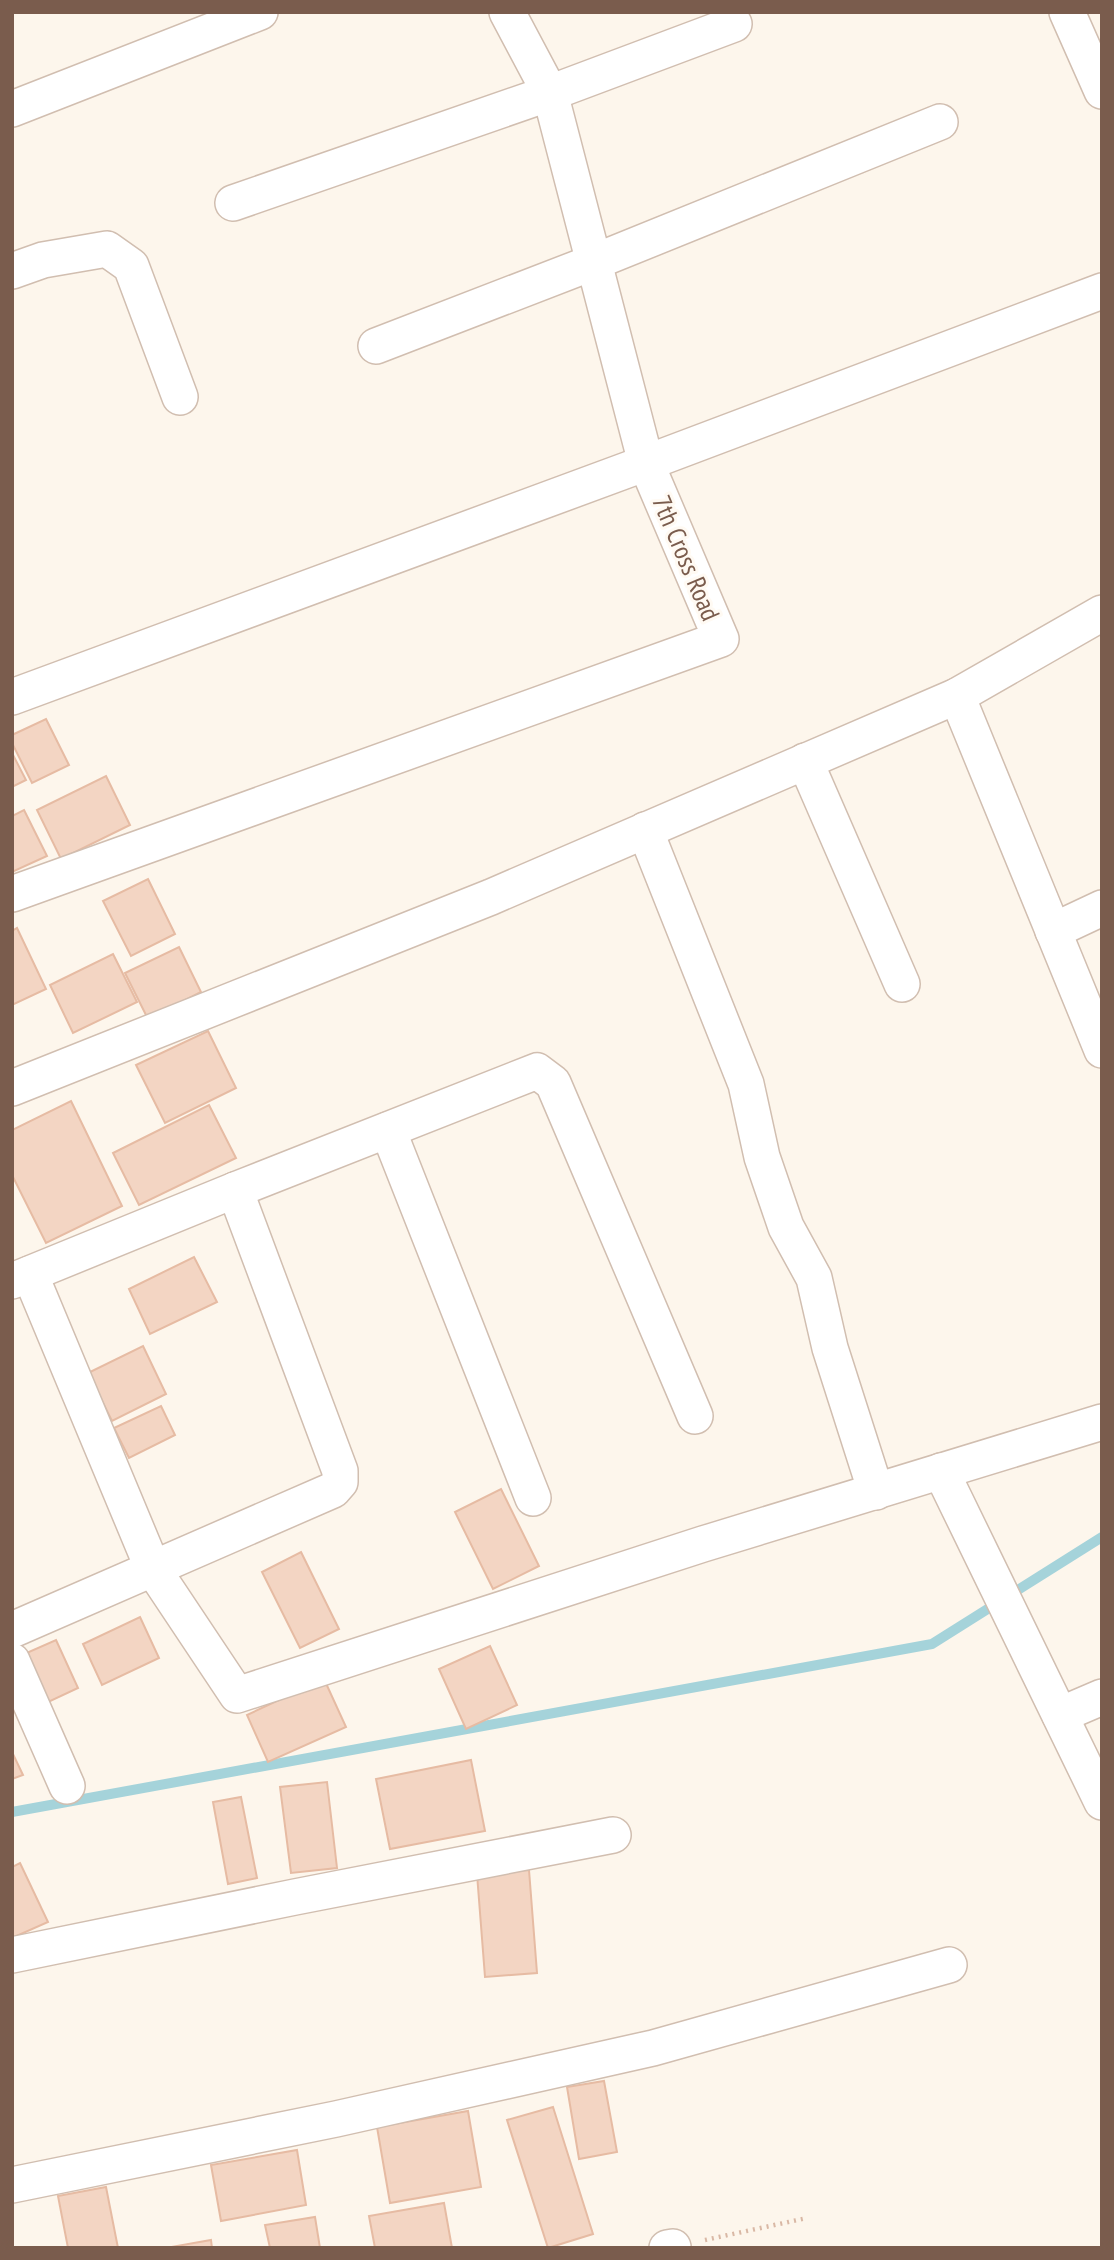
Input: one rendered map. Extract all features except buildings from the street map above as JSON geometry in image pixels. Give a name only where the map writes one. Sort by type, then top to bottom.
[{"type":"street","points":[[18,107],[260,12]]},
{"type":"street","name":"7th Cross Road","points":[[12,894],[720,639],[646,463],[550,93],[507,12]]},
{"type":"street","points":[[1066,12],[1102,91]]},
{"type":"street","points":[[233,203],[550,93],[734,23]]},
{"type":"street","points":[[376,346],[594,262],[940,122]]},
{"type":"street","points":[[12,271],[43,260],[107,249],[131,266],[180,397]]},
{"type":"street","points":[[12,697],[1102,291]]},
{"type":"street","points":[[12,1088],[491,897],[957,696],[1102,613]]},
{"type":"street","points":[[957,696],[1102,1050]]},
{"type":"street","points":[[806,761],[902,984]]},
{"type":"street","points":[[645,831],[746,1084],[762,1157],[786,1227],[814,1278],[830,1348],[876,1492]]},
{"type":"street","points":[[1053,931],[1102,908]]},
{"type":"street","points":[[695,1416],[553,1083],[537,1071],[21,1277],[153,1569],[237,1695],[703,1544],[1102,1422]]},
{"type":"street","points":[[388,1130],[533,1498]]},
{"type":"street","points":[[12,1630],[333,1490],[340,1482],[340,1471],[234,1190]]},
{"type":"street","points":[[942,1471],[1102,1802]]},
{"type":"street","points":[[12,1661],[67,1786]]},
{"type":"street","points":[[1060,1715],[1102,1697]]},
{"type":"street","points":[[12,1955],[295,1896],[614,1835]]},
{"type":"street","points":[[12,2185],[336,2119],[653,2048],[949,1965]]},
{"type":"path","points":[[670,2247],[807,2218]]},
{"type":"waterway","points":[[12,1812],[932,1644],[1102,1537]]}]
